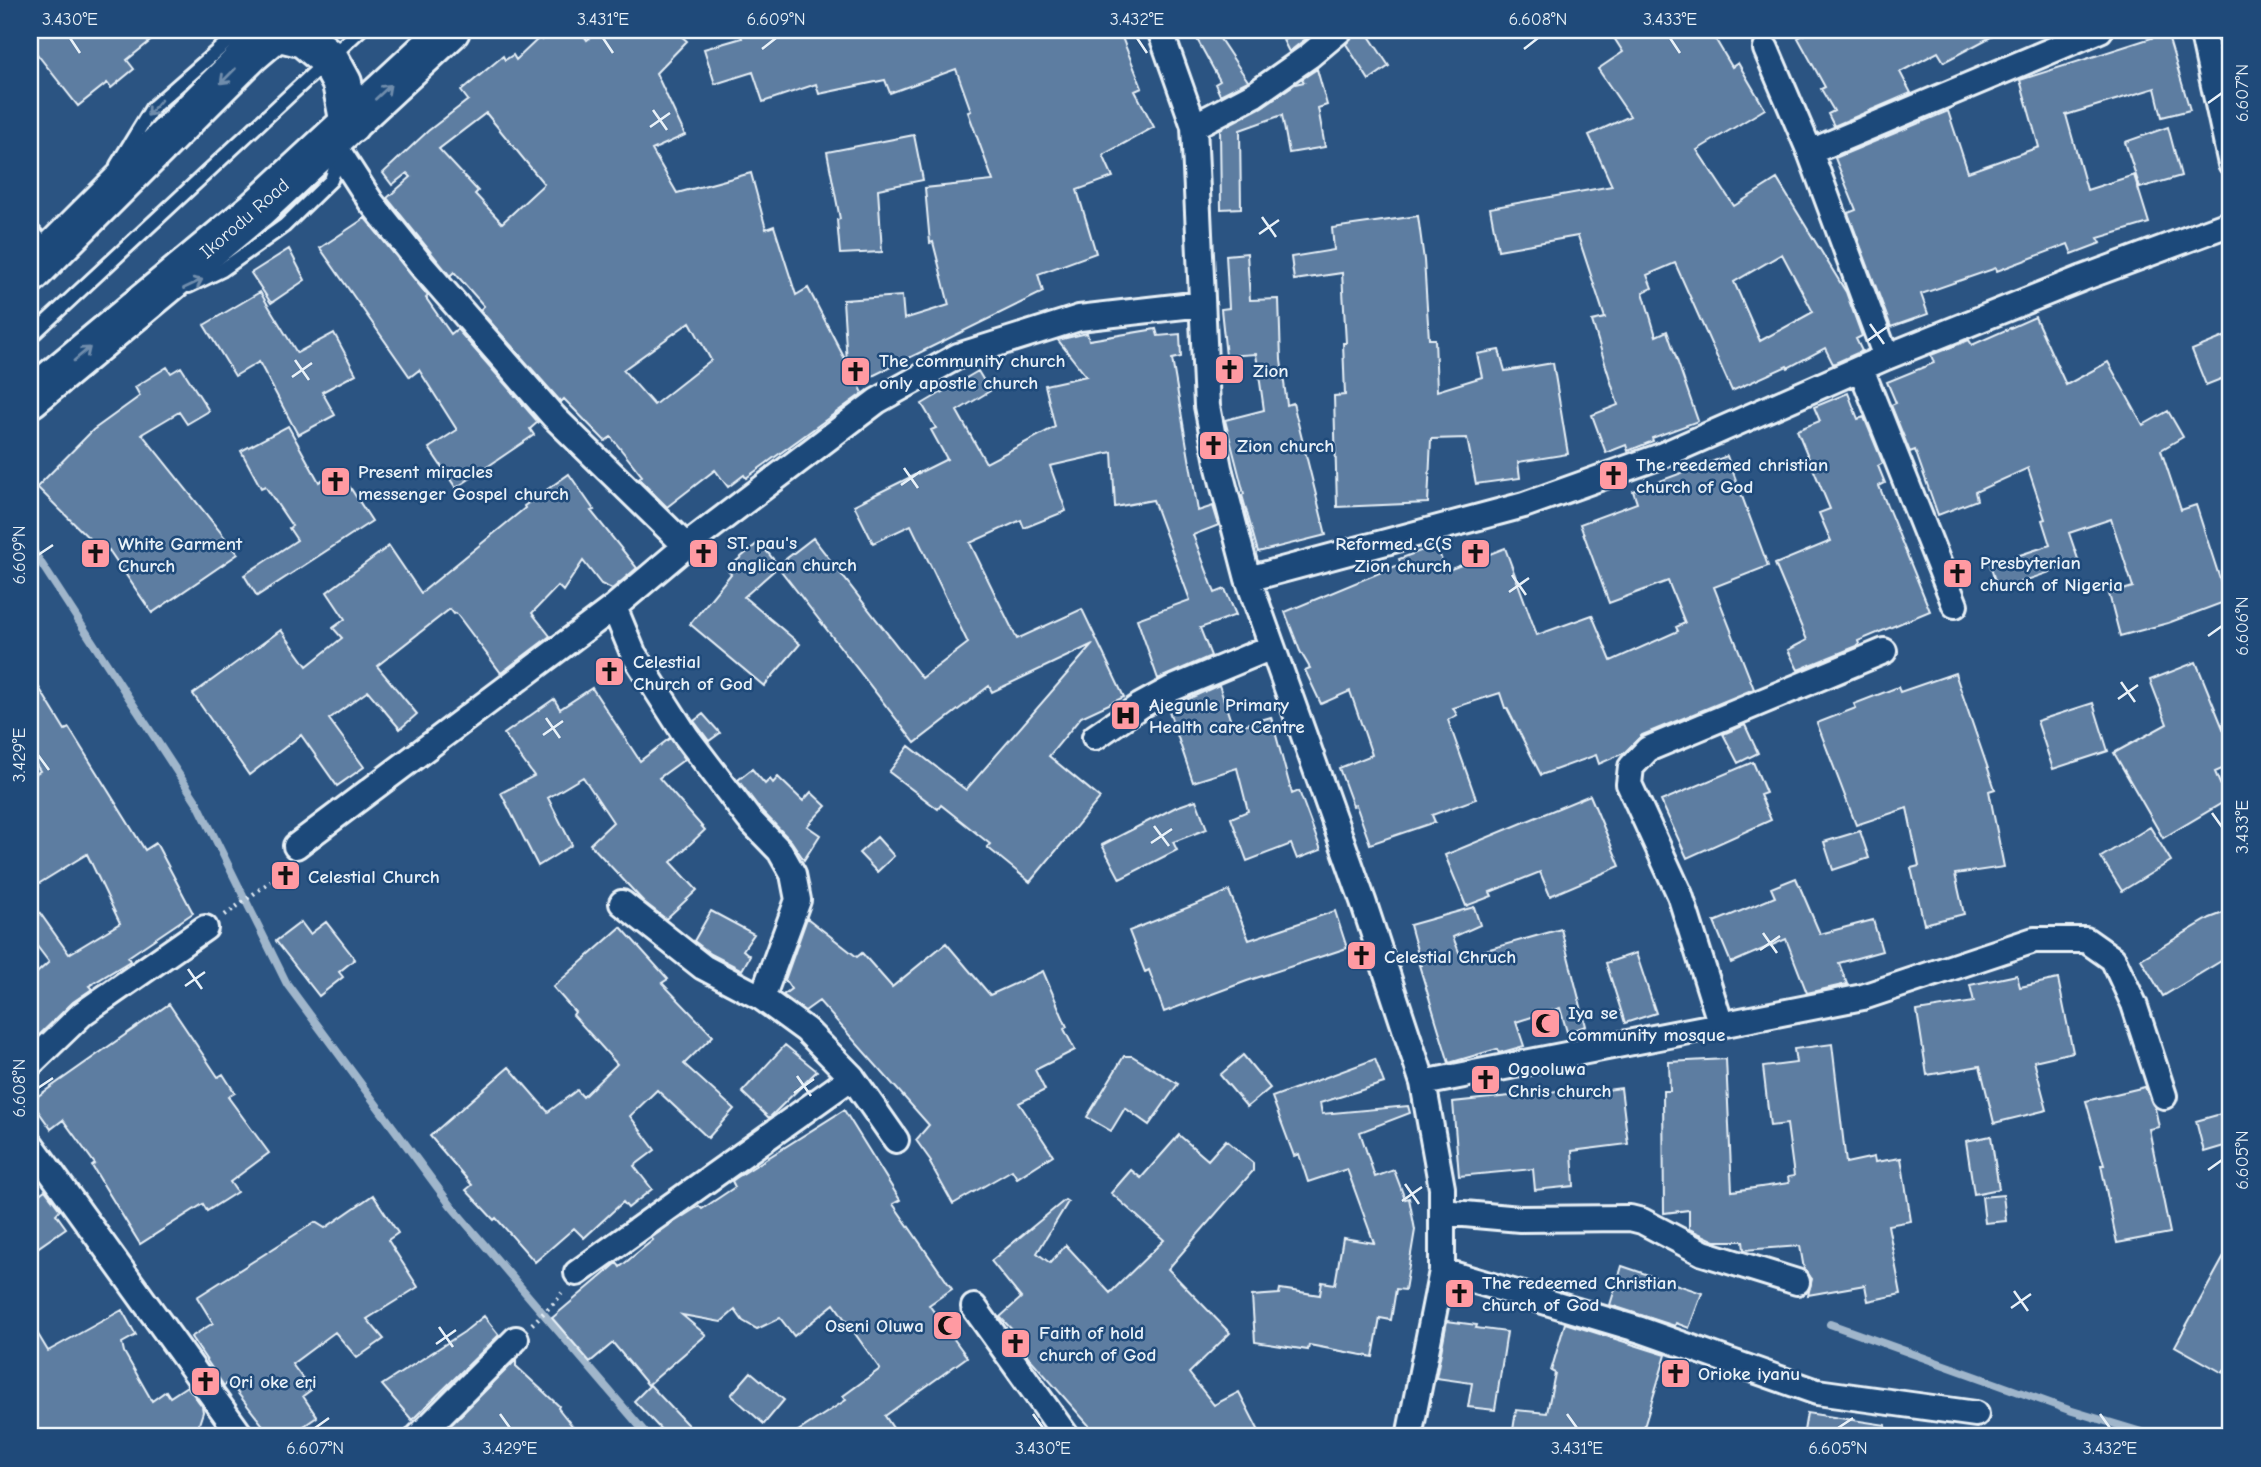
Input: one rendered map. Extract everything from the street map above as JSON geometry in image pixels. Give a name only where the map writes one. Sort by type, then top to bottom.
[{"type":"highway","points":[[35,255],[92,211],[251,53],[265,30],[304,38],[329,59],[342,83],[345,139]]},
{"type":"highway","name":"Ikorodu Road","points":[[30,398],[345,139],[450,30]]},
{"type":"street","points":[[1160,30],[1194,125],[1207,405],[1219,468],[1248,579],[1363,901],[1423,1083],[1442,1188],[1441,1270],[1409,1437]]},
{"type":"street","points":[[1194,125],[1255,94],[1309,56],[1340,30]]},
{"type":"street","points":[[1810,152],[2100,30]]},
{"type":"street","points":[[2202,30],[2231,164]]},
{"type":"street","points":[[1766,49],[1810,152],[1886,357]]},
{"type":"street","points":[[345,139],[371,202],[423,267],[554,417],[687,546]]},
{"type":"street","points":[[1248,579],[1524,505],[1661,456],[1886,357],[2083,278],[2231,223]]},
{"type":"street","points":[[296,846],[614,607],[687,546],[877,401],[958,356],[1079,318],[1201,304]]},
{"type":"street","points":[[1861,369],[1955,605]]},
{"type":"street","points":[[614,607],[633,653],[686,736],[743,812],[780,851],[793,874],[798,900],[762,998]]},
{"type":"street","points":[[1095,737],[1139,706],[1272,647]]},
{"type":"street","points":[[1721,1025],[1680,895],[1629,784],[1631,767],[1648,749],[1884,651]]},
{"type":"street","points":[[622,903],[702,967],[762,998],[806,1030],[852,1077],[896,1140]]},
{"type":"street","points":[[30,1064],[83,1013],[215,921]]},
{"type":"street","points":[[1423,1083],[1863,997],[2034,940],[2086,940],[2113,960],[2134,1004],[2164,1097]]},
{"type":"street","points":[[577,1273],[852,1077]]},
{"type":"street","points":[[30,1143],[242,1437]]},
{"type":"street","points":[[1442,1212],[1520,1219],[1630,1217],[1703,1253],[1797,1282]]},
{"type":"street","points":[[1441,1270],[1641,1330],[1817,1392],[1976,1414]]},
{"type":"street","points":[[974,1307],[1067,1437]]},
{"type":"street","points":[[418,1437],[523,1332]]},
{"type":"lane","points":[[30,337],[360,30]]},
{"type":"path","points":[[215,921],[271,881]]},
{"type":"path","points":[[523,1332],[555,1303]]},
{"type":"building","points":[[30,30],[164,30],[127,60],[134,69],[111,88],[107,83],[78,106],[30,45]]},
{"type":"building","points":[[555,30],[580,30],[587,40],[600,30],[674,30],[687,41],[656,73],[685,135],[652,150],[677,193],[751,173],[766,229],[774,226],[796,295],[808,288],[847,363],[843,300],[902,296],[904,319],[949,305],[933,242],[930,243],[925,188],[993,181],[956,69],[890,93],[885,80],[819,94],[816,84],[763,102],[753,72],[715,84],[704,49],[742,38],[739,30],[1119,30],[1142,88],[1135,91],[1154,127],[1103,155],[1113,177],[1077,190],[1096,253],[1038,274],[1043,292],[858,383],[863,393],[746,478],[744,475],[728,487],[715,470],[667,507],[639,479],[642,476],[611,437],[605,441],[564,399],[561,402],[480,310],[484,306],[454,272],[450,276],[387,198],[411,177],[407,173],[392,185],[383,173],[428,131],[468,100],[461,91],[503,56],[505,60],[513,55],[516,60],[540,37],[542,40]],"holes":[[[486,113],[544,184],[502,223],[475,194],[478,191],[439,149]],[[690,322],[711,360],[654,405],[623,370]]]},
{"type":"building","points":[[1192,30],[1214,30],[1248,81],[1220,95],[1215,84],[1220,81]]},
{"type":"building","points":[[1306,30],[1308,37],[1289,52],[1283,40]]},
{"type":"building","points":[[1357,30],[1365,30],[1389,66],[1369,80],[1346,44]]},
{"type":"building","points":[[1609,30],[1710,30],[1732,67],[1738,63],[1765,109],[1697,150],[1734,206],[1777,179],[1846,292],[1862,336],[1856,339],[1862,351],[1833,364],[1825,348],[1788,368],[1787,366],[1732,391],[1675,263],[1647,275],[1652,288],[1643,292],[1656,336],[1667,331],[1698,421],[1652,438],[1653,441],[1628,451],[1626,445],[1606,453],[1592,415],[1618,405],[1592,321],[1605,318],[1578,236],[1498,250],[1490,208],[1612,186],[1589,135],[1630,116],[1598,69],[1623,52]],"holes":[[[1782,254],[1813,312],[1760,341],[1734,282]]]},
{"type":"building","points":[[1812,30],[2004,30],[1944,62],[1938,52],[1900,72],[1911,93],[1834,126],[1828,114],[1834,111],[1821,89],[1825,87],[1798,38]]},
{"type":"building","points":[[2167,33],[2190,110],[2162,117],[2155,88],[2066,115],[2087,190],[2134,175],[2149,223],[2098,238],[2101,243],[2072,254],[2068,244],[1997,271],[1996,268],[1921,294],[1928,314],[1891,327],[1848,213],[1856,210],[1835,158],[1948,111],[1968,172],[2039,147],[2020,80]]},
{"type":"building","points":[[1317,69],[1327,105],[1318,108],[1325,147],[1289,153],[1282,115],[1240,130],[1241,208],[1221,209],[1220,129],[1262,107],[1295,84],[1304,82],[1302,79]]},
{"type":"building","points":[[2168,127],[2181,176],[2140,188],[2125,142]]},
{"type":"building","points":[[914,135],[923,180],[878,189],[882,252],[840,254],[837,220],[840,219],[827,152]]},
{"type":"building","points":[[1418,216],[1429,339],[1435,339],[1437,391],[1482,377],[1477,354],[1499,350],[1505,371],[1553,363],[1568,454],[1518,462],[1520,478],[1476,484],[1467,438],[1431,439],[1428,503],[1337,507],[1334,396],[1345,395],[1343,343],[1346,343],[1342,273],[1294,280],[1291,257],[1334,250],[1332,228]]},
{"type":"building","points":[[365,218],[428,296],[426,298],[451,334],[457,329],[538,422],[530,429],[534,435],[456,488],[429,448],[457,430],[419,370],[410,377],[320,248]]},
{"type":"building","points":[[289,249],[305,280],[271,303],[251,273]]},
{"type":"building","points":[[1247,253],[1250,300],[1279,299],[1281,360],[1287,405],[1293,403],[1326,535],[1258,552],[1225,420],[1264,410],[1256,354],[1226,356],[1221,309],[1229,308],[1226,255]]},
{"type":"building","points":[[260,292],[297,353],[334,333],[356,374],[322,392],[335,415],[298,435],[259,362],[235,376],[204,325]]},
{"type":"building","points":[[2035,317],[2066,385],[2108,362],[2143,425],[2168,411],[2183,437],[2161,450],[2181,510],[2196,505],[2227,601],[2168,623],[2120,636],[2109,594],[2133,587],[2111,519],[2069,533],[2079,562],[1998,590],[1990,565],[2050,545],[2042,520],[2045,519],[2028,468],[1975,492],[1977,500],[1938,515],[1915,450],[1910,452],[1891,405],[1896,403],[1887,382],[1934,363],[1931,355],[1969,340],[1972,345]]},
{"type":"building","points":[[1156,329],[1158,336],[1180,334],[1181,357],[1172,359],[1198,511],[1213,506],[1219,525],[1193,535],[1215,593],[1225,589],[1236,615],[1200,628],[1211,656],[1158,679],[1137,619],[1190,600],[1153,500],[1115,507],[1112,452],[1050,466],[1066,511],[1024,528],[1021,520],[970,543],[1017,639],[1082,609],[1124,697],[1081,717],[1049,756],[1100,798],[1030,882],[987,847],[990,844],[941,805],[938,809],[889,772],[909,746],[966,790],[1093,644],[992,692],[989,686],[915,743],[778,567],[744,597],[800,644],[764,686],[690,624],[731,574],[727,569],[759,542],[778,565],[813,538],[922,678],[968,643],[911,525],[873,543],[854,505],[947,459],[931,430],[936,428],[922,404],[978,371],[990,391],[957,411],[986,463],[1055,427],[1045,385],[1086,376],[1058,340],[1087,333],[1089,340]]},
{"type":"building","points":[[2231,334],[2231,375],[2206,385],[2192,350]]},
{"type":"building","points":[[167,367],[171,373],[181,367],[209,411],[187,424],[179,412],[142,434],[238,554],[152,613],[109,550],[105,554],[37,487],[93,430],[140,396],[135,387]]},
{"type":"building","points":[[1848,393],[1858,419],[1864,417],[1883,463],[1878,466],[1885,483],[1879,486],[1930,611],[1858,641],[1857,646],[1798,670],[1788,650],[1807,640],[1775,564],[1831,541],[1819,513],[1830,509],[1797,430],[1820,421],[1814,407]]},
{"type":"building","points":[[288,426],[319,482],[338,469],[372,521],[257,596],[244,575],[297,540],[289,528],[292,526],[265,486],[261,488],[241,451]]},
{"type":"building","points":[[1727,456],[1768,566],[1714,587],[1754,689],[1642,735],[1624,753],[1599,764],[1596,755],[1541,775],[1505,708],[1500,693],[1453,708],[1457,715],[1448,720],[1476,799],[1432,815],[1435,822],[1370,844],[1339,768],[1372,755],[1350,691],[1321,704],[1305,670],[1310,668],[1300,651],[1285,612],[1401,564],[1399,559],[1436,545],[1446,571],[1505,548],[1537,635],[1592,615],[1611,661],[1678,631],[1676,627],[1685,623],[1668,581],[1609,603],[1580,524],[1637,503],[1633,491]]},
{"type":"building","points":[[569,474],[594,510],[591,511],[637,568],[612,589],[601,584],[583,561],[563,591],[558,586],[532,613],[550,636],[501,673],[456,613],[450,609],[377,666],[417,714],[400,729],[368,691],[329,719],[364,767],[337,786],[301,735],[249,775],[193,694],[281,630],[307,666],[342,638],[333,628],[345,619],[327,592],[389,546],[421,593],[525,508],[524,506]]},
{"type":"building","points":[[2196,662],[2231,748],[2231,765],[2215,772],[2227,800],[2163,838],[2114,753],[2167,724],[2150,680]]},
{"type":"building","points":[[30,673],[65,730],[69,728],[145,850],[156,843],[193,913],[128,957],[130,961],[89,986],[92,989],[73,1002],[30,1044],[30,979],[49,962],[30,937],[30,899],[69,954],[120,923],[87,854],[30,889],[30,777],[40,771],[30,755]]},
{"type":"building","points":[[1955,673],[1995,789],[1989,791],[2004,867],[1955,874],[1964,914],[1924,924],[1911,868],[1919,866],[1907,808],[1856,825],[1817,723],[1856,708],[1854,704],[1898,687],[1900,692]]},
{"type":"building","points":[[1219,685],[1233,728],[1271,717],[1292,794],[1299,791],[1321,850],[1297,859],[1291,844],[1247,861],[1231,818],[1248,811],[1237,768],[1193,782],[1168,708]]},
{"type":"building","points":[[592,688],[640,761],[670,738],[685,759],[659,778],[705,830],[671,862],[697,890],[666,919],[644,902],[590,844],[613,822],[583,777],[548,798],[572,845],[538,866],[501,793],[534,776],[504,734],[554,699],[560,709]]},
{"type":"building","points":[[2093,703],[2108,751],[2053,769],[2037,721]]},
{"type":"building","points":[[703,714],[720,733],[709,741],[694,721]]},
{"type":"building","points":[[1745,725],[1758,753],[1738,763],[1723,734]]},
{"type":"building","points":[[1753,762],[1766,793],[1760,795],[1771,820],[1687,858],[1661,801]]},
{"type":"building","points":[[752,769],[765,784],[770,779],[773,783],[778,777],[803,801],[811,792],[826,806],[807,826],[820,835],[804,860],[738,780]]},
{"type":"building","points":[[1590,795],[1620,866],[1550,896],[1540,872],[1490,892],[1492,896],[1466,906],[1445,855]]},
{"type":"building","points":[[1196,800],[1207,829],[1173,842],[1177,850],[1120,879],[1102,845],[1176,807]]},
{"type":"building","points":[[2150,827],[2171,861],[2122,891],[2101,857]]},
{"type":"building","points":[[1860,831],[1869,858],[1833,870],[1824,842]]},
{"type":"building","points":[[877,837],[894,856],[877,872],[859,853]]},
{"type":"building","points":[[1796,878],[1820,934],[1873,920],[1882,951],[1839,963],[1847,984],[1807,993],[1786,939],[1731,963],[1714,922],[1775,897],[1771,888]]},
{"type":"building","points":[[1229,891],[1249,940],[1335,911],[1347,948],[1164,1012],[1149,970],[1145,972],[1129,931]]},
{"type":"building","points":[[1474,907],[1480,925],[1453,937],[1461,957],[1561,929],[1586,1026],[1567,1032],[1560,1008],[1516,1022],[1524,1046],[1499,1053],[1497,1049],[1449,1063],[1419,965],[1410,925]]},
{"type":"building","points":[[2231,910],[2231,955],[2163,996],[2141,959],[2210,918]]},
{"type":"building","points":[[711,911],[754,934],[743,950],[750,956],[742,970],[711,954],[694,941]]},
{"type":"building","points":[[807,918],[857,957],[862,953],[892,987],[946,943],[990,995],[1043,971],[1067,1027],[1064,1029],[1075,1050],[1035,1070],[1045,1090],[1019,1103],[1053,1155],[1017,1178],[1012,1170],[953,1204],[931,1161],[916,1140],[929,1125],[819,1001],[805,1011],[783,995],[791,989],[785,980]]},
{"type":"building","points":[[301,922],[310,934],[326,922],[355,959],[339,972],[343,977],[319,996],[276,941]]},
{"type":"building","points":[[621,927],[668,979],[662,983],[713,1036],[684,1064],[734,1109],[708,1138],[657,1090],[630,1116],[655,1150],[634,1166],[652,1189],[628,1208],[623,1202],[584,1238],[574,1228],[535,1262],[496,1218],[494,1220],[466,1190],[472,1185],[430,1136],[509,1067],[548,1112],[577,1090],[583,1097],[617,1064],[573,1015],[575,1012],[553,987]]},
{"type":"building","points":[[1636,953],[1656,1013],[1625,1023],[1606,963]]},
{"type":"building","points":[[2017,975],[2020,987],[2058,979],[2073,1052],[2034,1061],[2047,1110],[1994,1123],[1980,1066],[1927,1075],[1917,1011],[1974,1002],[1970,985]]},
{"type":"building","points":[[169,1004],[218,1077],[223,1074],[235,1093],[228,1097],[269,1153],[230,1182],[237,1192],[207,1211],[203,1204],[140,1244],[92,1166],[95,1164],[63,1120],[51,1129],[31,1101]]},
{"type":"building","points":[[1832,1044],[1846,1163],[1874,1157],[1875,1162],[1901,1158],[1911,1221],[1888,1225],[1901,1294],[1868,1301],[1865,1285],[1808,1295],[1812,1279],[1804,1269],[1800,1246],[1744,1250],[1743,1241],[1715,1241],[1689,1229],[1689,1210],[1664,1213],[1663,1091],[1670,1091],[1669,1062],[1726,1059],[1732,1191],[1789,1183],[1788,1177],[1794,1176],[1787,1124],[1770,1126],[1763,1067],[1796,1063],[1794,1049]]},
{"type":"building","points":[[785,1045],[817,1071],[769,1118],[742,1092]]},
{"type":"building","points":[[1243,1055],[1270,1088],[1247,1107],[1220,1075]]},
{"type":"building","points":[[1124,1056],[1132,1056],[1178,1084],[1149,1125],[1125,1108],[1111,1131],[1087,1117]]},
{"type":"building","points":[[1375,1059],[1384,1083],[1320,1103],[1322,1114],[1408,1106],[1410,1113],[1360,1132],[1375,1177],[1394,1170],[1405,1199],[1409,1198],[1415,1230],[1405,1290],[1396,1289],[1391,1320],[1380,1318],[1373,1357],[1309,1345],[1308,1350],[1255,1342],[1252,1296],[1279,1294],[1280,1289],[1320,1295],[1322,1282],[1335,1284],[1343,1238],[1374,1243],[1347,1169],[1308,1182],[1299,1154],[1294,1156],[1272,1097]]},
{"type":"building","points":[[2145,1087],[2155,1108],[2159,1127],[2149,1129],[2170,1233],[2117,1243],[2101,1165],[2104,1165],[2086,1101]]},
{"type":"building","points":[[1621,1088],[1628,1144],[1572,1151],[1574,1186],[1535,1190],[1533,1169],[1459,1176],[1453,1102],[1567,1090],[1567,1095]]},
{"type":"building","points":[[844,1110],[900,1200],[893,1204],[952,1289],[929,1305],[967,1357],[885,1416],[899,1437],[789,1437],[846,1400],[843,1396],[880,1369],[834,1304],[794,1336],[780,1318],[757,1329],[743,1321],[735,1310],[721,1322],[682,1315],[706,1335],[648,1385],[613,1343],[590,1362],[552,1318],[617,1263],[620,1267],[653,1240],[651,1238],[699,1206],[702,1209],[735,1187],[732,1181],[736,1178]]},
{"type":"building","points":[[2231,1111],[2231,1144],[2204,1152],[2196,1121]]},
{"type":"building","points":[[1179,1135],[1208,1160],[1226,1140],[1253,1163],[1253,1171],[1168,1269],[1230,1333],[1189,1373],[1214,1405],[1239,1392],[1262,1437],[1099,1437],[1026,1354],[1016,1334],[1000,1317],[1021,1298],[991,1261],[1065,1200],[1068,1202],[1037,1253],[1050,1263],[1066,1245],[1110,1293],[1164,1240],[1111,1193],[1131,1170],[1141,1178]]},
{"type":"building","points":[[1991,1136],[1999,1189],[1974,1194],[1966,1141]]},
{"type":"building","points":[[45,1190],[60,1210],[56,1214],[66,1228],[30,1253],[30,1201]]},
{"type":"building","points":[[373,1195],[398,1233],[388,1240],[418,1287],[367,1319],[384,1339],[357,1358],[335,1332],[292,1364],[311,1390],[303,1396],[317,1417],[288,1437],[272,1437],[229,1382],[224,1386],[191,1337],[213,1323],[197,1297],[315,1222],[325,1228]]},
{"type":"building","points":[[2003,1195],[2006,1221],[1985,1223],[1982,1197]]},
{"type":"building","points":[[2231,1244],[2231,1358],[2223,1373],[2175,1346]]},
{"type":"building","points":[[1622,1266],[1702,1293],[1689,1328],[1610,1305]]},
{"type":"building","points":[[122,1310],[136,1335],[122,1343],[124,1352],[152,1401],[166,1391],[170,1397],[187,1386],[202,1406],[199,1424],[208,1437],[30,1437],[30,1321],[48,1351]]},
{"type":"building","points":[[484,1316],[499,1335],[412,1420],[382,1385]]},
{"type":"building","points":[[1447,1321],[1507,1332],[1495,1410],[1468,1407],[1472,1383],[1436,1378]]},
{"type":"building","points":[[1565,1323],[1666,1355],[1641,1437],[1512,1437],[1516,1410],[1547,1413],[1555,1373],[1551,1371]]},
{"type":"building","points":[[516,1360],[516,1366],[559,1406],[581,1437],[448,1437],[443,1433]]},
{"type":"building","points":[[751,1372],[784,1400],[764,1424],[731,1395]]},
{"type":"building","points":[[650,1385],[699,1437],[668,1437],[634,1401]]},
{"type":"building","points":[[1807,1413],[1886,1425],[1885,1437],[1803,1437]]},
{"type":"waterway","points":[[30,546],[198,804],[287,984],[452,1207],[649,1437]]},
{"type":"waterway","points":[[1830,1324],[2069,1410],[2158,1437]]},
{"type":"place","name":"Zion","points":[[1230,370]]},
{"type":"place","name":"The community church only apostle church","points":[[856,371]]},
{"type":"place","name":"Zion church","points":[[1214,445]]},
{"type":"place","name":"The reedemed christian church of God","points":[[1613,475]]},
{"type":"place","name":"Present miracles messenger Gospel church","points":[[335,482]]},
{"type":"place","name":"ST. pau's anglican church","points":[[704,553]]},
{"type":"place","name":"White Garment Church","points":[[95,554]]},
{"type":"place","name":"Reformed. C(S Zion church","points":[[1475,554]]},
{"type":"place","name":"Presbyterian church of Nigeria","points":[[1957,573]]},
{"type":"place","name":"Celestial Church of God","points":[[610,672]]},
{"type":"place","name":"Ajegunle Primary Health care Centre","points":[[1126,715]]},
{"type":"place","name":"Celestial Church","points":[[285,876]]},
{"type":"place","name":"Celestial Chruch","points":[[1361,956]]},
{"type":"place","name":"Iya se community mosque","points":[[1545,1023]]},
{"type":"place","name":"Ogooluwa Chris church","points":[[1485,1079]]},
{"type":"place","name":"The redeemed Christian church of God","points":[[1459,1293]]},
{"type":"place","name":"Oseni Oluwa","points":[[947,1325]]},
{"type":"place","name":"Faith of hold church of God","points":[[1016,1343]]},
{"type":"place","name":"Orioke iyanu","points":[[1675,1373]]},
{"type":"place","name":"Ori oke eri","points":[[206,1381]]}]
